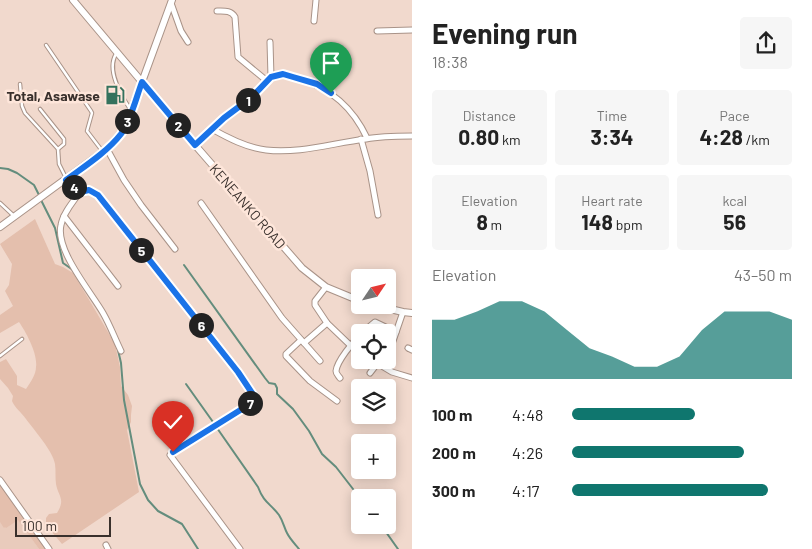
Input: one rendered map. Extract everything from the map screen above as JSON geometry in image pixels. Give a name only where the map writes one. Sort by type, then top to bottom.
[{"type":"street","name":"KENEANKO ROAD","points":[[73,0],[302,268],[326,287],[351,297]]},
{"type":"street","points":[[314,21],[316,0]]},
{"type":"street","points":[[171,1],[181,31],[188,42]]},
{"type":"street","points":[[0,227],[66,180],[105,150],[121,134],[132,110],[171,1]]},
{"type":"street","points":[[217,11],[229,11],[235,17],[238,58],[269,79]]},
{"type":"street","points":[[376,31],[412,30]]},
{"type":"street","points":[[269,79],[270,42]]},
{"type":"street","points":[[195,145],[224,118],[260,90],[269,79],[283,74],[317,84],[338,98],[360,124],[378,215]]},
{"type":"street","points":[[212,129],[252,147],[265,150],[288,151],[364,139],[412,136]]},
{"type":"street","points":[[105,150],[141,205],[175,249]]},
{"type":"street","points":[[66,180],[80,192]]},
{"type":"street","points":[[121,351],[103,314],[63,247],[60,226],[64,216],[80,192],[89,190],[98,195],[238,372],[254,396],[254,400],[250,404],[170,455],[240,549]]},
{"type":"street","points":[[201,203],[282,318],[320,361]]},
{"type":"street","points":[[64,216],[118,286]]},
{"type":"street","points":[[326,287],[315,301],[315,305],[327,324],[350,345],[336,371],[340,378]]},
{"type":"street","points":[[396,310],[412,313]]},
{"type":"street","points":[[396,332],[403,312]]},
{"type":"street","points":[[327,324],[287,351],[286,356],[310,381],[337,401]]},
{"type":"street","points":[[370,373],[373,369]]},
{"type":"street","points":[[388,369],[412,378]]},
{"type":"street","points":[[0,480],[49,549]]},
{"type":"lane","points":[[46,45],[91,111],[87,131],[105,150]]},
{"type":"lane","points":[[117,53],[113,60],[113,68],[120,93],[132,110]]},
{"type":"lane","points":[[20,84],[22,106],[25,113],[58,149],[59,164],[66,180]]},
{"type":"lane","points":[[40,109],[64,139],[64,144],[58,149]]},
{"type":"lane","points":[[0,203],[15,217]]},
{"type":"lane","points":[[0,356],[22,339]]},
{"type":"shaded area","points":[[35,219],[55,264],[73,273],[115,344],[120,367],[121,386],[128,395],[132,406],[131,422],[127,430],[139,492],[62,544],[46,525],[46,518],[49,514],[57,513],[61,504],[56,484],[54,459],[43,441],[15,406],[12,401],[13,396],[0,379],[0,362],[6,359],[17,376],[17,385],[26,389],[36,370],[33,350],[19,322],[0,333],[0,315],[13,306],[5,291],[9,285],[12,264],[0,244]]},
{"type":"shaded area","points":[[0,483],[47,549],[39,549],[18,520],[4,528],[0,522]]},
{"type":"shaded area","points":[[0,494],[39,549],[0,549]]},
{"type":"waterway","points":[[0,168],[17,173],[34,185],[39,195]]},
{"type":"waterway","points":[[41,200],[55,228],[63,263],[73,270]]},
{"type":"waterway","points":[[184,265],[265,378],[269,383],[275,384],[277,394],[293,409],[309,431],[322,454],[336,467],[353,489]]},
{"type":"waterway","points":[[118,350],[124,400],[140,484],[148,500],[158,511],[182,524],[198,549]]},
{"type":"waterway","points":[[186,384],[213,422]]},
{"type":"waterway","points":[[217,428],[265,500],[279,515],[288,535],[299,549]]},
{"type":"waterway","points":[[387,534],[398,549]]},
{"type":"place","name":"Total, Asawase","points":[[115,95]]},
{"type":"route","points":[[173,452],[250,404],[254,400],[254,396],[238,372],[98,195],[89,190],[80,192],[66,180],[107,149],[121,134],[142,82],[195,145],[224,118],[260,90],[271,77],[283,74],[317,84],[331,93]]}]
